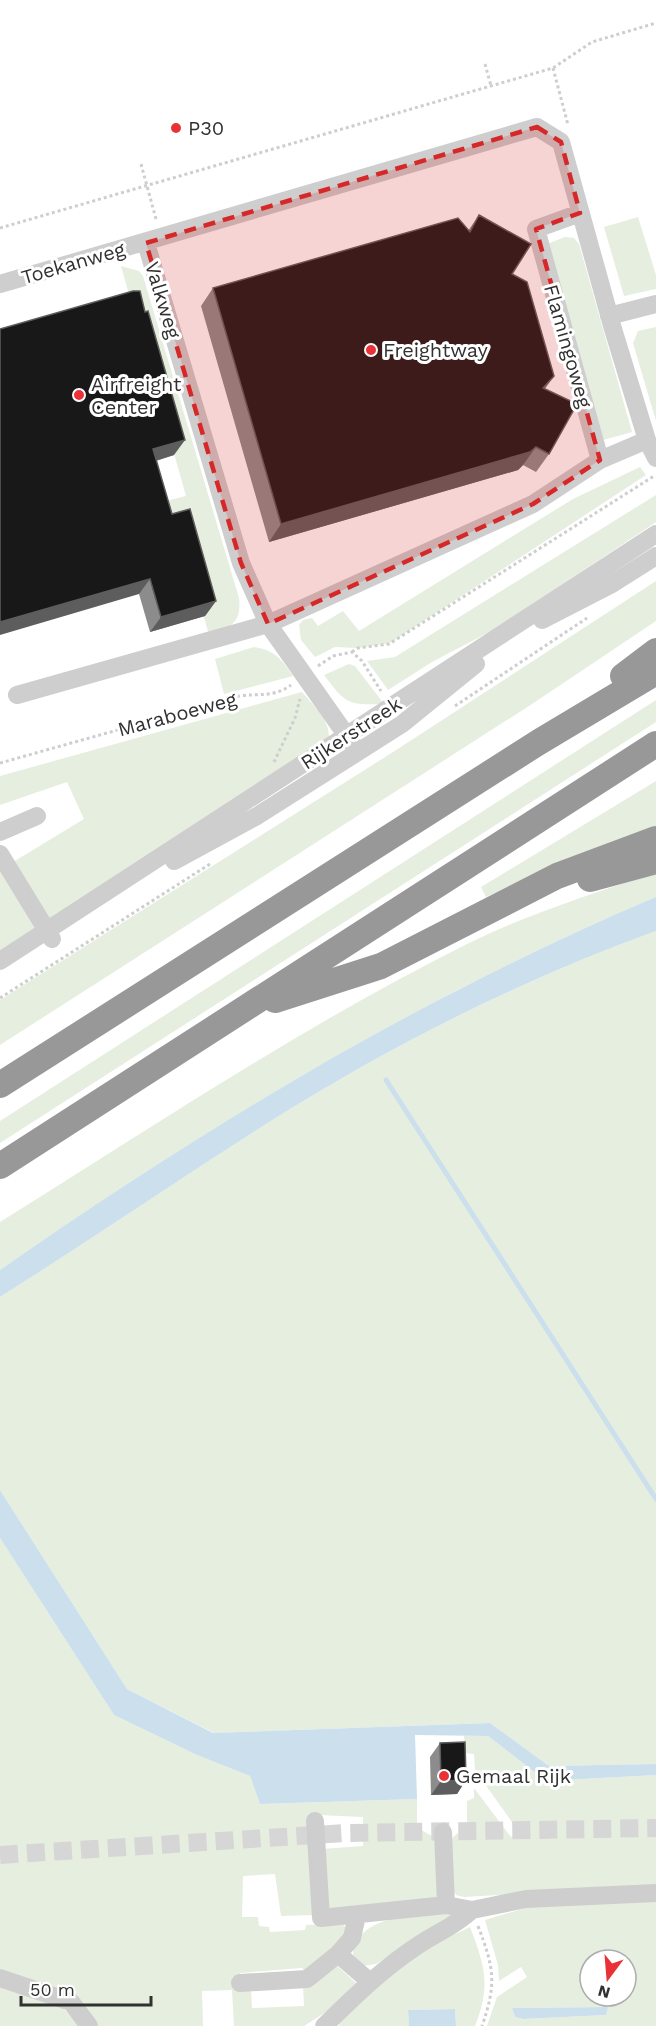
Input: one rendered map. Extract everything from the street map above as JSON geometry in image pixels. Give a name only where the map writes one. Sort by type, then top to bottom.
[{"type":"highway","points":[[539,742],[656,651]]},
{"type":"highway","points":[[0,1085],[539,742],[656,672]]},
{"type":"highway","points":[[0,1166],[656,744]]},
{"type":"highway","points":[[241,1011],[381,966],[557,876],[656,839]]},
{"type":"highway","points":[[497,905],[656,861]]},
{"type":"street","name":"Valkweg","points":[[358,751],[268,624],[241,563],[154,241],[537,127],[561,142]]},
{"type":"street","points":[[561,142],[611,322],[647,440],[656,458]]},
{"type":"street","name":"Flamingoweg","points":[[580,213],[536,229],[600,459]]},
{"type":"street","name":"Toekanweg","points":[[0,284],[154,241]]},
{"type":"street","points":[[611,322],[656,304]]},
{"type":"street","points":[[611,322],[625,323],[656,315]]},
{"type":"street","points":[[17,695],[268,624],[533,504],[600,459],[647,440]]},
{"type":"street","name":"Rijkerstreek","points":[[0,972],[49,935],[656,534]]},
{"type":"street","name":"Rijkerstreek","points":[[0,961],[257,816],[402,724],[510,641],[612,584],[656,556]]},
{"type":"street","points":[[0,832],[37,816]]},
{"type":"street","points":[[0,854],[49,935]]},
{"type":"street","points":[[315,1821],[321,1918],[446,1905],[472,1910],[526,1899],[656,1893]]},
{"type":"street","points":[[442,1833],[446,1905]]},
{"type":"street","points":[[324,2026],[369,1981],[418,1945],[454,1926],[472,1910]]},
{"type":"street","points":[[240,1983],[307,1979],[338,1954],[352,1938],[357,1915]]},
{"type":"street","points":[[338,1954],[369,1981]]},
{"type":"street","points":[[0,1978],[71,2002],[89,2026]]},
{"type":"path","points":[[0,228],[553,68],[592,42],[656,23]]},
{"type":"path","points":[[485,64],[491,86]]},
{"type":"path","points":[[553,68],[569,129],[561,142]]},
{"type":"path","points":[[141,164],[147,186],[154,241]]},
{"type":"path","name":"Maraboeweg","points":[[0,763],[238,696],[253,694],[264,697],[280,693],[333,656],[352,652],[358,648],[389,645],[656,475]]},
{"type":"path","points":[[352,652],[362,661],[392,707]]},
{"type":"path","points":[[272,765],[295,718],[306,675]]},
{"type":"path","points":[[472,1910],[493,1968],[491,2001],[482,2026]]},
{"type":"highlighted area","points":[[537,127],[561,142],[580,213],[536,229],[600,460],[533,504],[268,624],[241,563],[146,243]]},
{"type":"green space","points":[[638,217],[656,275],[656,289],[624,296],[604,227]]},
{"type":"green space","points":[[565,237],[574,238],[579,244],[632,432],[603,440],[547,244]]},
{"type":"green space","points":[[121,266],[139,271],[143,276],[239,598],[239,614],[233,623],[209,635],[180,532],[162,502],[186,496]]},
{"type":"green space","points":[[656,327],[656,421],[633,343],[638,331]]},
{"type":"green space","points":[[640,467],[646,475],[390,643],[358,648],[335,647],[315,657],[301,640],[299,625],[303,620],[312,618],[318,626],[343,611],[359,631],[573,499]]},
{"type":"green space","points":[[656,495],[656,522],[495,629],[432,662],[388,690],[367,661],[395,657]]},
{"type":"green space","points":[[656,581],[656,621],[532,704],[0,1045],[0,1000],[390,754]]},
{"type":"green space","points":[[254,647],[267,650],[277,656],[293,676],[224,694],[215,659]]},
{"type":"green space","points":[[349,664],[355,666],[384,704],[355,703],[348,701],[337,692],[324,675]]},
{"type":"green space","points":[[302,692],[323,718],[329,737],[0,959],[0,870],[84,819],[67,782],[0,805],[0,776]]},
{"type":"green space","points":[[656,700],[656,722],[0,1143],[0,1121]]},
{"type":"green space","points":[[656,781],[656,830],[554,868],[486,897],[481,887]]},
{"type":"green space","points":[[656,872],[656,897],[485,976],[319,1066],[157,1165],[0,1270],[0,1222],[231,1077],[349,1007],[469,943],[537,914]]},
{"type":"green space","points":[[656,931],[656,1764],[549,1766],[490,1723],[214,1733],[127,1689],[0,1490],[0,1297],[319,1091],[413,1039],[508,992]]},
{"type":"green space","points":[[0,1538],[114,1715],[197,1755],[250,1776],[260,1804],[417,1799],[417,1828],[436,1838],[438,1893],[436,1899],[329,1909],[322,1849],[363,1846],[363,1817],[320,1815],[314,1915],[281,1916],[275,1874],[243,1876],[242,1917],[258,1917],[259,1926],[269,1927],[270,1932],[305,1930],[306,1925],[343,1924],[347,1930],[344,1940],[306,1974],[302,1968],[240,1973],[240,1987],[251,1987],[252,2008],[304,2006],[303,1985],[335,1964],[356,1983],[326,2012],[304,2026],[234,2026],[232,1990],[202,1991],[203,2026],[98,2026],[63,1991],[0,1969]]},
{"type":"green space","points":[[464,1736],[488,1736],[546,1781],[656,1775],[656,1886],[464,1897],[456,1895],[451,1886],[451,1839],[467,1825],[467,1801],[474,1798],[474,1788],[511,1837],[519,1832],[475,1770],[474,1754],[465,1753]]},
{"type":"green space","points":[[656,1900],[656,2026],[487,2026],[497,1997],[527,1977],[521,1967],[499,1981],[498,1965],[485,1920],[529,1907]]},
{"type":"green space","points":[[458,1913],[376,1964],[362,1966],[353,1956],[357,1941],[366,1931],[379,1923],[394,1918]]},
{"type":"green space","points":[[470,1927],[484,1976],[483,1999],[475,2026],[456,2026],[455,2009],[408,2010],[409,2026],[339,2026],[341,2018],[383,1978],[422,1950]]},
{"type":"green space","points":[[0,1986],[62,2007],[79,2026],[0,2026]]},
{"type":"water","points":[[656,897],[656,931],[508,992],[413,1039],[319,1091],[0,1297],[0,1270],[157,1165],[237,1115],[318,1066],[485,976]]},
{"type":"water","points":[[0,1490],[127,1689],[213,1733],[490,1723],[549,1766],[656,1764],[656,1775],[546,1781],[488,1736],[415,1735],[417,1799],[260,1804],[250,1776],[197,1755],[114,1715],[0,1538]]},
{"type":"water","points":[[512,2008],[608,2008],[606,2015],[523,2019],[515,2017]]},
{"type":"water","points":[[455,2009],[456,2026],[409,2026],[408,2010]]},
{"type":"building","name":"Freightway","points":[[479,215],[531,244],[512,274],[527,282],[554,376],[543,388],[577,404],[549,454],[536,447],[530,452],[281,524],[213,288],[458,218],[470,232]]},
{"type":"building","points":[[133,291],[140,291],[145,312],[148,311],[185,440],[153,449],[172,514],[190,509],[216,601],[161,617],[150,579],[0,622],[0,329]]},
{"type":"building","points":[[465,1742],[466,1780],[441,1781],[440,1743]]},
{"type":"waterway","points":[[386,1080],[656,1499]]},
{"type":"tunnel","points":[[0,1855],[345,1833],[656,1828]]},
{"type":"place","name":"P30","points":[[176,128]]},
{"type":"place","name":"Freightway","points":[[371,350]]},
{"type":"place","name":"Airfreight Center","points":[[79,395]]},
{"type":"place","name":"Gemaal Rijk","points":[[444,1776]]}]
